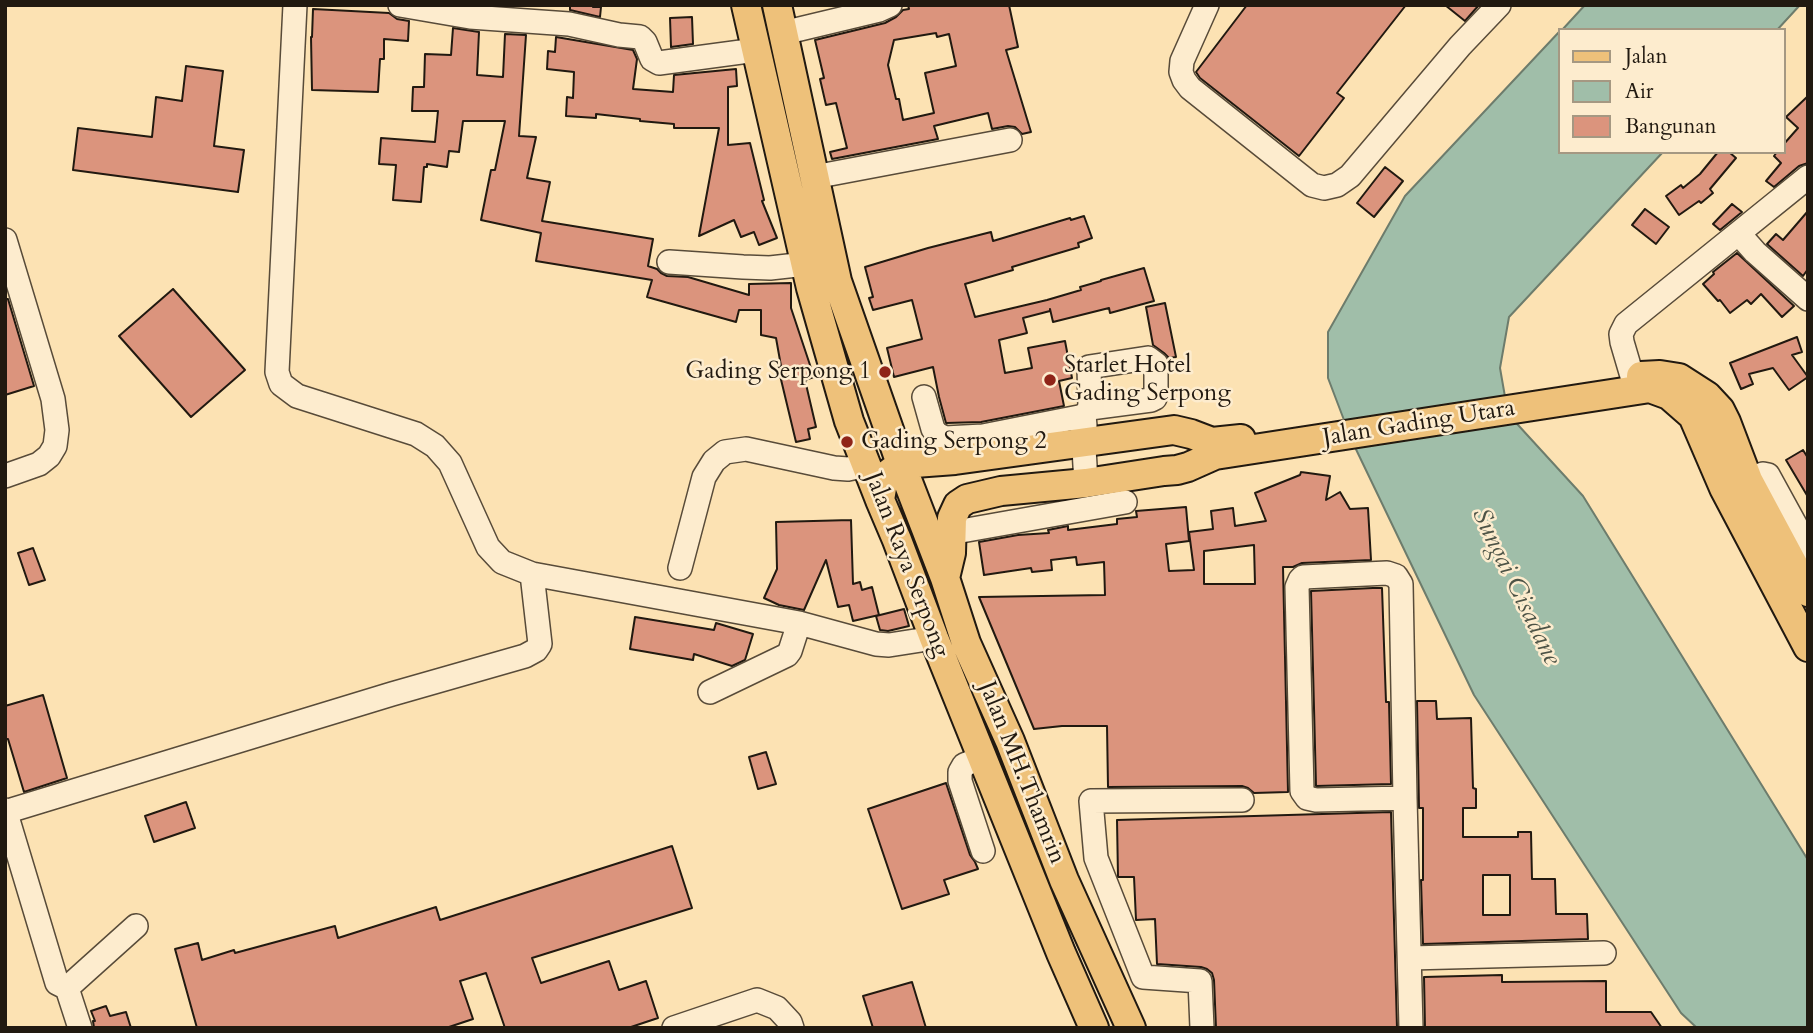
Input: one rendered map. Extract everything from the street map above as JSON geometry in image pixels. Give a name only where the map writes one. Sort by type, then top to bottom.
[{"type":"main road","name":"Jalan Raya Serpong","points":[[746,5],[806,264],[847,414],[1060,953],[1094,1028]]},
{"type":"main road","name":"Jalan Raya Serpong","points":[[777,5],[837,281],[920,516]]},
{"type":"main road","name":"Jalan Gading Utara","points":[[945,578],[951,553],[952,518],[958,505],[967,499],[1001,491],[1086,483],[1177,470],[1243,445],[1621,384],[1634,390],[1659,390],[1669,395],[1693,416],[1714,427],[1748,480],[1808,592]]},
{"type":"main road","name":"Jalan Gading Utara","points":[[901,464],[955,460],[1087,427],[1174,430],[1212,442],[1243,445]]},
{"type":"main road","name":"Jalan Gading Utara","points":[[1714,427],[1724,488],[1808,647]]},
{"type":"main road","points":[[880,500],[883,482],[888,474],[901,464]]},
{"type":"main road","name":"Jalan MH.Thamrin","points":[[920,516],[945,578],[966,643],[1010,741],[1064,880],[1131,1028]]},
{"type":"street","points":[[295,5],[277,372],[281,384],[297,396],[416,434],[435,446],[450,463],[488,547],[502,562],[531,574],[799,622],[876,644],[889,645],[934,638]]},
{"type":"street","points":[[400,5],[569,24],[640,37],[652,59],[659,63],[755,50]]},
{"type":"street","points":[[783,33],[890,5]]},
{"type":"street","points":[[1207,5],[1182,61],[1181,72],[1184,80],[1190,88],[1311,185],[1324,188],[1337,185],[1350,176],[1460,46],[1499,5]]},
{"type":"street","points":[[814,177],[1010,140]]},
{"type":"street","points":[[1621,384],[1622,334],[1626,324],[1808,177]]},
{"type":"street","points":[[1739,234],[1808,299]]},
{"type":"street","points":[[5,240],[53,399],[57,430],[55,446],[49,456],[39,464],[5,476]]},
{"type":"street","points":[[668,262],[757,268],[806,264]]},
{"type":"street","points":[[924,397],[933,429],[945,438],[1087,427],[1086,483]]},
{"type":"street","points":[[680,568],[705,477],[714,461],[725,452],[746,449],[834,468],[848,469],[866,465]]},
{"type":"street","points":[[1748,480],[1763,474],[1768,475],[1808,548]]},
{"type":"street","points":[[950,533],[1125,502]]},
{"type":"street","points":[[1405,798],[1316,800],[1307,798],[1302,791],[1297,587],[1303,577],[1387,573],[1399,579],[1401,584],[1411,1028]]},
{"type":"street","points":[[80,1028],[66,988],[57,983],[5,811],[526,656],[540,644],[531,574]]},
{"type":"street","points":[[710,692],[787,655],[799,622]]},
{"type":"street","points":[[983,757],[964,765],[960,772],[960,781],[983,851]]},
{"type":"street","points":[[1202,1028],[1200,981],[1143,977],[1096,858],[1091,800],[1242,800]]},
{"type":"street","points":[[66,988],[136,926]]},
{"type":"street","points":[[1410,958],[1604,953]]},
{"type":"street","points":[[674,1028],[757,1000],[777,1008],[792,1028]]},
{"type":"water","points":[[1585,5],[1800,5],[1779,28],[1564,28]]},
{"type":"water","name":"Sungai Cisadane","points":[[1558,33],[1558,154],[1661,154],[1509,317],[1500,368],[1508,414],[1583,496],[1808,860],[1808,1028],[1697,1028],[1681,1013],[1474,695],[1352,441],[1328,378],[1328,332],[1405,196]]},
{"type":"building","points":[[570,5],[601,7],[600,17],[570,10]]},
{"type":"building","points":[[908,5],[1009,5],[1018,47],[1006,50],[1031,132],[1022,134],[1015,127],[1008,126],[992,129],[988,113],[934,126],[938,139],[832,159],[830,152],[847,148],[836,103],[826,105],[820,79],[824,78],[815,40],[885,23],[903,10],[909,9]],"holes":[[[936,33],[937,37],[949,34],[956,66],[925,73],[934,113],[903,120],[888,65],[894,40]]]},
{"type":"building","points":[[1247,5],[1406,5],[1337,93],[1344,98],[1299,156],[1200,78],[1196,72]]},
{"type":"building","points":[[1445,5],[1479,5],[1465,21]]},
{"type":"building","points":[[313,9],[389,13],[397,19],[409,21],[408,41],[384,39],[384,59],[380,59],[378,92],[312,90]]},
{"type":"building","points":[[692,17],[693,44],[671,47],[670,18]]},
{"type":"building","points":[[453,28],[479,32],[477,75],[503,77],[505,34],[526,35],[519,136],[536,137],[527,178],[550,182],[542,221],[653,239],[648,266],[667,276],[688,277],[749,295],[749,284],[791,283],[791,308],[814,377],[805,380],[816,427],[808,429],[810,439],[796,442],[778,367],[781,366],[776,338],[761,335],[761,310],[739,310],[736,322],[647,297],[652,280],[536,261],[541,233],[481,220],[505,121],[463,121],[459,152],[449,151],[447,167],[427,164],[427,167],[424,167],[421,202],[393,200],[396,165],[379,164],[381,138],[435,142],[438,111],[412,111],[413,87],[424,87],[425,54],[451,55]]},
{"type":"building","points":[[556,37],[633,50],[637,59],[633,89],[673,92],[674,75],[736,69],[737,86],[728,87],[728,145],[750,143],[764,200],[762,201],[777,238],[759,245],[754,232],[741,237],[734,220],[699,236],[719,128],[674,128],[674,124],[596,114],[596,118],[566,116],[567,97],[573,98],[574,72],[547,69],[548,51],[555,52]]},
{"type":"building","points":[[186,66],[223,71],[214,146],[244,150],[238,192],[73,170],[78,128],[152,137],[156,97],[182,101]]},
{"type":"building","points":[[1808,96],[1808,163],[1799,166],[1774,187],[1766,181],[1781,163],[1774,156],[1785,154],[1785,143],[1798,128],[1786,117]]},
{"type":"building","points":[[1716,154],[1731,154],[1736,158],[1710,189],[1713,193],[1679,215],[1666,196],[1681,185],[1683,188],[1700,174]]},
{"type":"building","points":[[1385,167],[1403,181],[1374,217],[1357,203]]},
{"type":"building","points":[[1732,204],[1742,212],[1720,230],[1713,224]]},
{"type":"building","points":[[1645,209],[1669,227],[1656,244],[1632,225]]},
{"type":"building","points":[[1808,211],[1808,269],[1803,276],[1767,244],[1776,234],[1783,240]]},
{"type":"building","points":[[1084,216],[1092,238],[1078,243],[1079,247],[965,284],[975,317],[1047,300],[1144,268],[1154,301],[1110,313],[1109,308],[1053,322],[1050,309],[1023,318],[1027,333],[999,340],[1005,373],[1032,368],[1028,348],[1065,341],[1072,378],[1059,381],[1064,406],[981,422],[946,423],[933,367],[894,377],[887,348],[922,339],[912,300],[873,310],[869,298],[873,297],[865,267],[991,232],[993,241]]},
{"type":"building","points":[[1737,253],[1794,306],[1782,317],[1761,294],[1751,304],[1747,300],[1730,313],[1703,284],[1713,272]]},
{"type":"building","points":[[173,289],[245,370],[191,417],[119,336]]},
{"type":"building","points":[[5,299],[8,299],[34,386],[5,395]]},
{"type":"building","points":[[1165,303],[1176,357],[1169,358],[1153,345],[1146,307]]},
{"type":"building","points":[[1797,337],[1802,352],[1792,355],[1808,377],[1789,390],[1773,368],[1749,374],[1753,384],[1741,389],[1730,363]]},
{"type":"building","points":[[1803,450],[1808,458],[1808,497],[1786,460]]},
{"type":"building","points":[[1301,472],[1330,476],[1326,500],[1340,492],[1350,509],[1368,508],[1371,560],[1302,563],[1283,567],[1288,792],[1254,793],[1242,786],[1108,787],[1107,726],[1034,729],[979,597],[1105,595],[1104,562],[1077,565],[1076,557],[1051,560],[1052,570],[1032,572],[1031,568],[984,575],[979,542],[1049,533],[1048,530],[1068,526],[1068,530],[1117,524],[1117,519],[1137,517],[1136,511],[1186,507],[1189,541],[1166,544],[1169,571],[1194,570],[1189,532],[1213,529],[1211,511],[1233,508],[1235,526],[1266,521],[1255,493],[1300,475]],"holes":[[[1254,545],[1255,584],[1204,584],[1204,551]]]},
{"type":"building","points":[[851,520],[853,584],[860,582],[862,590],[872,587],[879,615],[853,621],[849,605],[838,607],[826,560],[804,610],[779,605],[764,598],[777,569],[776,522]]},
{"type":"building","points":[[33,548],[45,580],[29,585],[18,553]]},
{"type":"building","points":[[1382,588],[1391,784],[1316,786],[1311,591]]},
{"type":"building","points":[[904,609],[909,626],[880,630],[876,616]]},
{"type":"building","points":[[635,617],[714,630],[716,623],[753,634],[745,660],[732,666],[694,654],[693,660],[630,649]]},
{"type":"building","points":[[43,695],[67,778],[24,792],[8,739],[5,739],[5,706]]},
{"type":"building","points":[[1417,701],[1436,701],[1437,719],[1471,718],[1476,808],[1463,808],[1463,837],[1518,837],[1518,832],[1531,832],[1532,879],[1555,879],[1556,914],[1587,914],[1588,939],[1423,944],[1423,808],[1419,808]],"holes":[[[1483,875],[1510,875],[1510,915],[1483,915]]]},
{"type":"building","points":[[766,752],[776,784],[758,789],[749,757]]},
{"type":"building","points":[[946,783],[970,855],[978,869],[944,880],[949,894],[902,909],[868,809]]},
{"type":"building","points":[[186,802],[195,828],[154,842],[145,816]]},
{"type":"building","points":[[1391,812],[1397,1028],[1216,1028],[1212,973],[1201,967],[1157,964],[1155,919],[1136,920],[1134,877],[1118,877],[1117,820]]},
{"type":"building","points":[[672,846],[692,908],[532,958],[541,983],[609,961],[619,990],[646,981],[658,1018],[628,1028],[505,1028],[486,973],[460,981],[473,1019],[446,1028],[197,1028],[175,949],[198,943],[202,960],[335,926],[338,938],[436,907],[440,920]]},
{"type":"building","points":[[1502,975],[1502,982],[1606,981],[1606,1012],[1651,1012],[1662,1028],[1425,1028],[1424,977]]},
{"type":"building","points":[[912,982],[926,1028],[873,1028],[863,996]]},
{"type":"building","points":[[106,1006],[110,1016],[126,1012],[131,1028],[94,1028],[95,1021],[91,1011]]},
{"type":"place","name":"Gading Serpong 1","points":[[885,372]]},
{"type":"place","name":"Starlet Hotel Gading Serpong","points":[[1050,380]]},
{"type":"place","name":"Gading Serpong 2","points":[[847,442]]}]
